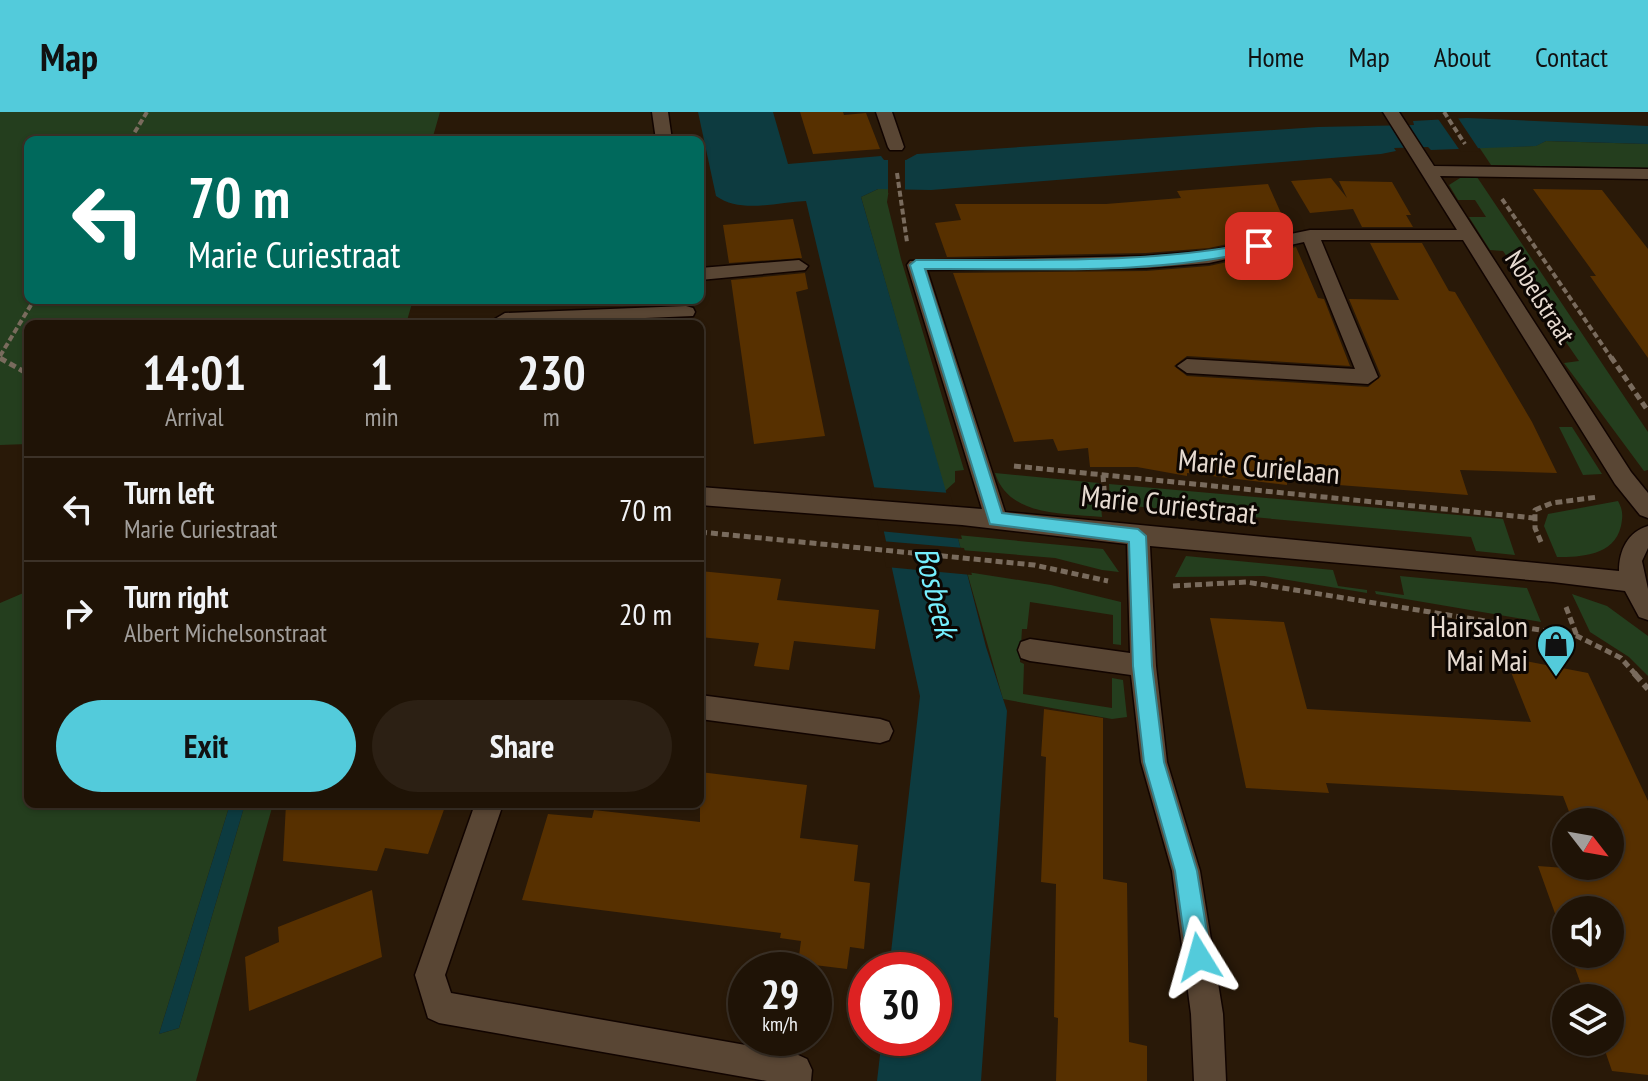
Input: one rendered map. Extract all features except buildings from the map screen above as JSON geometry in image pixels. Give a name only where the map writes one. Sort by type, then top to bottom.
[{"type":"street","points":[[660,112],[663,136]]},
{"type":"street","points":[[884,112],[896,147]]},
{"type":"street","name":"Nobelstraat","points":[[1394,117],[1466,235],[1641,501]]},
{"type":"street","points":[[1427,171],[1648,174]]},
{"type":"street","points":[[996,519],[916,265],[1146,262],[1209,257],[1310,235],[1466,235]]},
{"type":"street","points":[[1187,366],[1368,377],[1310,235]]},
{"type":"street","points":[[704,274],[799,266]]},
{"type":"street","points":[[505,319],[686,312]]},
{"type":"street","name":"Marie Curiestraat","points":[[704,496],[996,519],[1138,536],[1553,572],[1632,582]]},
{"type":"street","points":[[1648,535],[1638,541],[1631,553],[1629,566],[1632,582],[1648,610]]},
{"type":"street","points":[[1138,536],[1143,666],[1154,762],[1186,871],[1207,1014],[1210,1081]]},
{"type":"street","points":[[1030,650],[1143,666]]},
{"type":"street","points":[[704,708],[880,731]]},
{"type":"street","points":[[488,808],[430,975],[439,1007],[796,1070],[795,1081]]},
{"type":"path","points":[[132,136],[147,112]]},
{"type":"path","name":"Nobelstraat","points":[[1444,112],[1648,411]]},
{"type":"path","points":[[898,194],[910,255],[916,265]]},
{"type":"path","points":[[24,372],[0,357],[32,304]]},
{"type":"path","name":"Marie Curielaan","points":[[979,463],[1534,518]]},
{"type":"path","points":[[1577,636],[1534,518],[1535,510],[1552,503],[1641,501]]},
{"type":"path","points":[[704,532],[1034,565],[1170,587],[1246,582],[1577,636],[1621,658],[1635,670],[1648,689]]},
{"type":"green space","points":[[0,112],[440,112],[433,136],[24,136],[24,304],[412,304],[407,320],[24,320],[24,444],[0,445]]},
{"type":"green space","points":[[1546,141],[1648,144],[1648,168],[1491,165],[1479,147],[1535,146]]},
{"type":"green space","points":[[1477,177],[1648,432],[1648,470],[1644,471],[1564,363],[1579,361],[1503,251],[1490,250],[1469,217],[1486,217],[1475,200],[1458,200],[1449,185],[1460,178]]},
{"type":"green space","points":[[878,189],[889,189],[887,202],[901,259],[964,470],[955,471],[955,482],[945,491],[861,197]]},
{"type":"green space","points":[[1559,427],[1572,427],[1602,474],[1583,475]]},
{"type":"green space","points":[[995,473],[1099,483],[1102,517],[1055,513],[1025,505],[1012,498]]},
{"type":"green space","points":[[1109,484],[1503,519],[1515,555],[1476,551],[1471,537],[1110,504]]},
{"type":"green space","points":[[1618,501],[1622,522],[1611,544],[1595,553],[1557,557],[1544,526],[1548,514]]},
{"type":"green space","points":[[957,535],[1103,549],[1119,572],[1055,558],[961,550]]},
{"type":"green space","points":[[1186,556],[1333,570],[1338,586],[1367,590],[1367,593],[1264,576],[1175,577]]},
{"type":"green space","points":[[967,572],[1051,585],[1121,602],[1121,645],[1113,644],[1113,615],[1030,602],[1027,629],[1022,629],[1020,662],[1024,664],[1023,694],[1112,708],[1112,678],[1123,680],[1127,717],[1112,719],[1003,699]]},
{"type":"green space","points":[[1400,576],[1527,588],[1541,622],[1376,594],[1375,591],[1404,595]]},
{"type":"green space","points":[[24,593],[24,808],[229,808],[159,1034],[179,1028],[244,808],[272,808],[196,1081],[0,1081],[0,603]]},
{"type":"green space","points":[[1572,594],[1607,606],[1648,636],[1648,676],[1629,657],[1590,632]]},
{"type":"water","name":"Bosbeek","points":[[698,112],[773,112],[788,164],[881,156],[884,160],[906,160],[917,154],[1318,127],[1414,125],[1413,121],[1467,118],[1648,126],[1648,144],[1546,141],[1536,146],[1431,150],[1428,147],[1394,148],[1396,151],[1381,154],[931,190],[878,189],[861,197],[945,488],[986,647],[1007,711],[981,1081],[877,1081],[880,1056],[952,1056],[952,952],[891,952],[920,696],[806,201],[748,206],[716,196]]},
{"type":"water","points":[[229,808],[244,808],[179,1028],[159,1034]]},
{"type":"pier","points":[[1456,115],[1480,151],[1461,152],[1436,116]]},
{"type":"pier","points":[[888,156],[905,156],[905,193],[888,193]]},
{"type":"pier","points":[[870,487],[950,493],[962,539],[879,531]]},
{"type":"pier","points":[[881,541],[964,548],[972,575],[886,567]]},
{"type":"place","name":"Hairsalon Mai Mai","points":[[1556,678]]},
{"type":"route","points":[[1199,957],[1186,871],[1154,762],[1143,666],[1138,536],[996,519],[916,265],[1146,262],[1209,257],[1259,246]]}]
